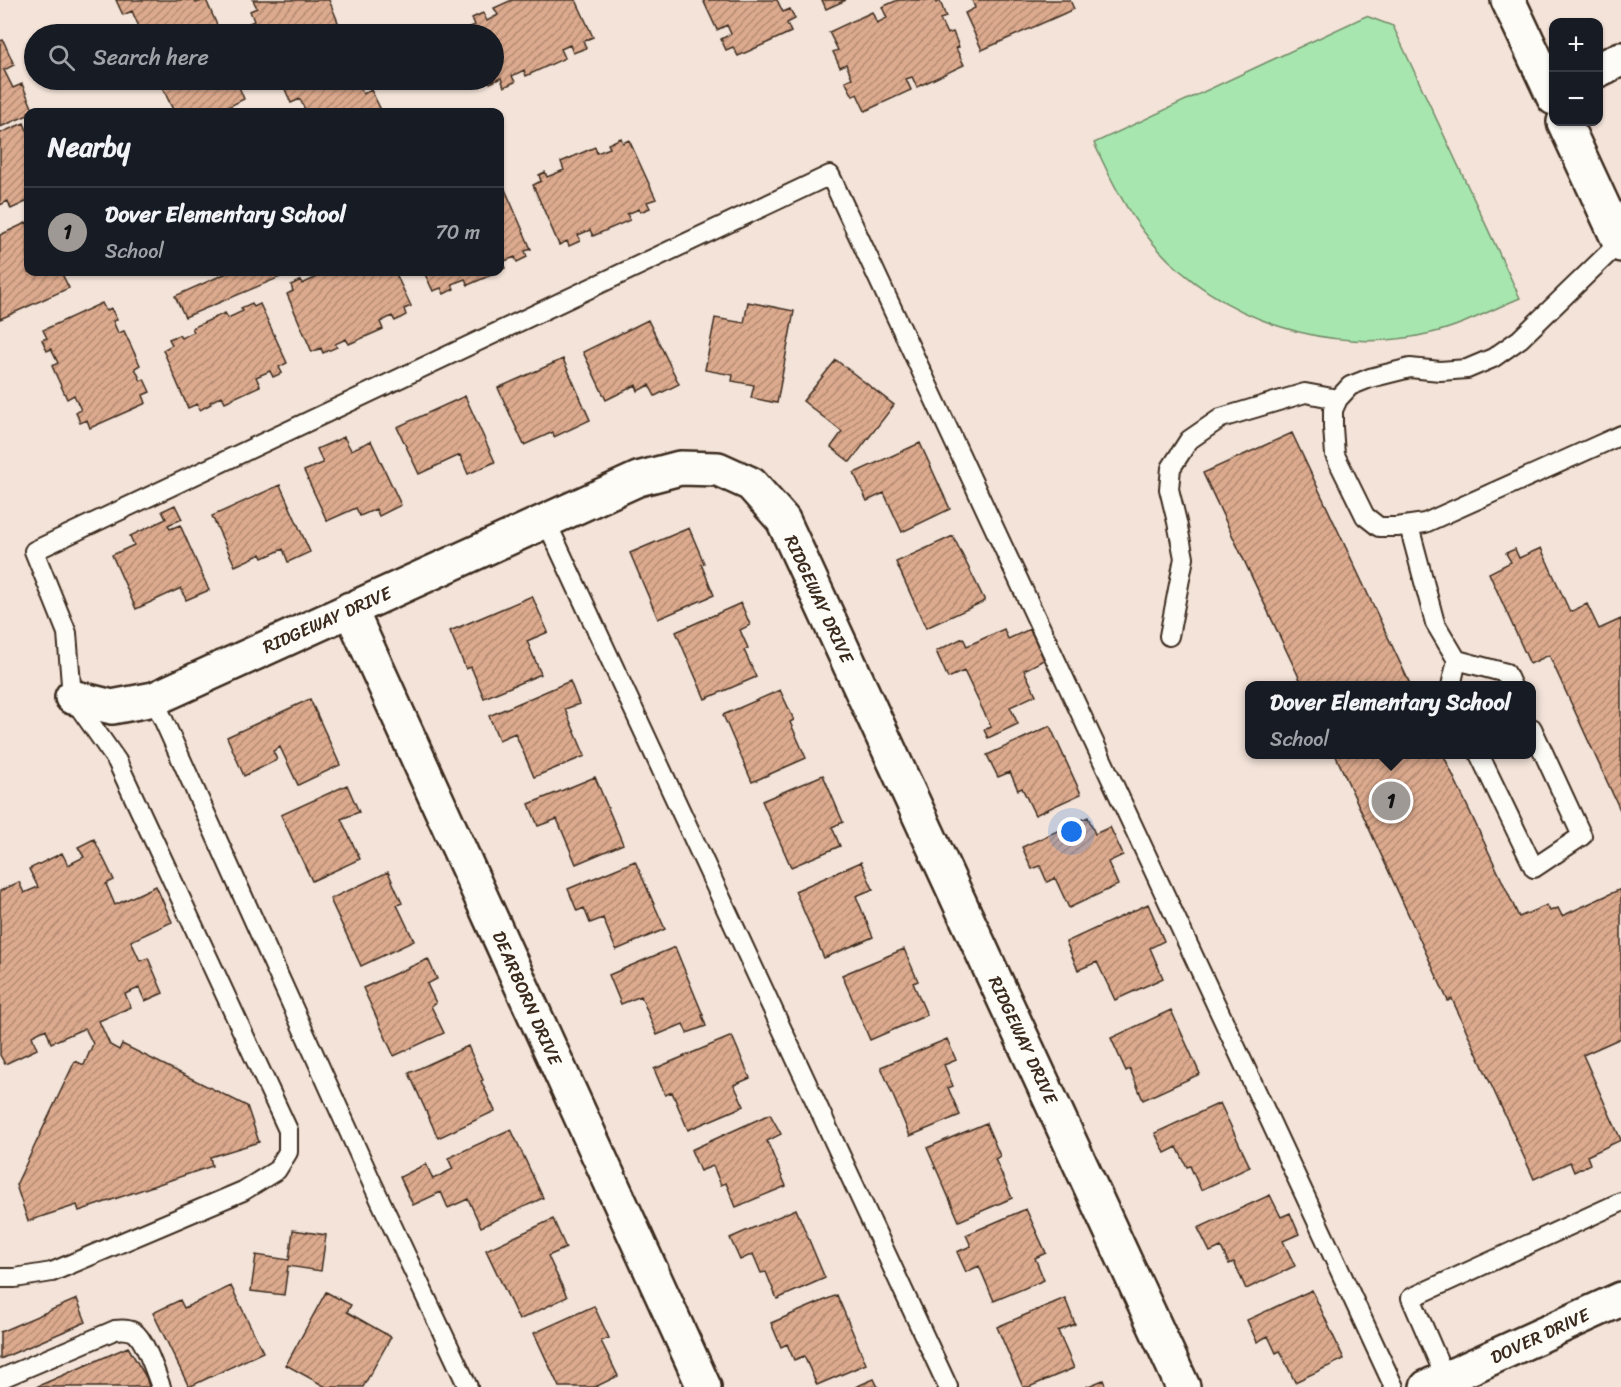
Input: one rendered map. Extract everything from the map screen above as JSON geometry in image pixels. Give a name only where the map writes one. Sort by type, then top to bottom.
[{"type":"street","points":[[1508,0],[1549,86]]},
{"type":"street","points":[[1603,68],[1621,59]]},
{"type":"street","points":[[1567,126],[1620,244]]},
{"type":"street","name":"RIDGEWAY DRIVE","points":[[72,697],[112,707],[154,699],[638,479],[680,468],[718,469],[751,484],[783,520],[1183,1387]]},
{"type":"street","name":"DEARBORN DRIVE","points":[[350,609],[704,1387]]},
{"type":"street","name":"DOVER DRIVE","points":[[1436,1383],[1621,1299]]},
{"type":"lane","points":[[0,1278],[52,1272],[243,1191],[277,1170],[288,1152],[288,1130],[117,761],[72,697],[68,633],[34,551],[831,175],[1394,1387]]},
{"type":"lane","points":[[1620,244],[1520,339],[1493,358],[1467,369],[1440,371],[1410,368],[1370,378],[1350,386],[1338,399],[1334,410],[1335,455],[1365,516],[1379,527],[1397,528],[1425,523],[1621,435]]},
{"type":"lane","points":[[1169,636],[1184,558],[1169,489],[1171,468],[1189,440],[1221,418],[1305,393],[1338,399]]},
{"type":"lane","points":[[546,521],[948,1387]]},
{"type":"lane","points":[[1409,526],[1435,622],[1457,660],[1452,681]]},
{"type":"lane","points":[[1457,660],[1506,673],[1510,681]]},
{"type":"lane","points":[[154,699],[373,1185],[468,1387]]},
{"type":"lane","points":[[1481,759],[1534,868],[1582,836],[1536,737]]},
{"type":"lane","points":[[1436,1383],[1411,1298],[1621,1202]]},
{"type":"lane","points":[[0,1379],[115,1330],[126,1329],[135,1333],[142,1341],[161,1387]]},
{"type":"green space","points":[[1366,16],[1393,26],[1520,298],[1443,330],[1393,339],[1354,340],[1316,336],[1278,326],[1242,311],[1209,292],[1178,269],[1151,241],[1134,218],[1119,194],[1094,143]]},
{"type":"building","points":[[116,0],[195,0],[196,3],[206,0],[217,24],[138,24],[132,11],[123,15]]},
{"type":"building","points":[[253,0],[329,0],[338,22],[333,24],[247,24],[254,21],[250,11],[257,8]]},
{"type":"building","points":[[512,0],[576,0],[593,37],[583,41],[586,48],[573,53],[570,45],[561,49],[565,58],[526,76],[524,70],[512,76],[515,82],[504,87],[504,24],[475,24],[472,18],[483,13],[487,21],[498,15],[494,8]]},
{"type":"building","points":[[703,0],[777,0],[783,12],[790,9],[795,19],[787,23],[791,32],[738,56],[733,47],[726,50],[721,39],[731,34],[727,25],[717,30]]},
{"type":"building","points":[[822,0],[846,0],[826,9]]},
{"type":"building","points":[[898,0],[935,0],[936,3],[940,1],[946,17],[940,19],[947,34],[953,32],[959,47],[956,48],[964,65],[917,87],[912,77],[906,79],[911,90],[865,111],[857,94],[853,96],[845,81],[852,78],[846,64],[840,67],[833,52],[838,50],[829,32],[872,12],[877,23],[887,18],[882,7]]},
{"type":"building","points":[[972,0],[1070,0],[1074,9],[982,50],[965,13],[975,8]]},
{"type":"building","points":[[3,40],[14,65],[4,70],[13,88],[22,84],[32,108],[24,108],[24,117],[0,127],[0,41]]},
{"type":"building","points":[[164,90],[240,90],[244,99],[228,108],[172,108]]},
{"type":"building","points":[[285,90],[361,90],[363,94],[371,90],[380,108],[304,108],[300,99],[291,103]]},
{"type":"building","points":[[24,123],[24,203],[11,209],[8,201],[0,205],[0,133]]},
{"type":"building","points":[[621,138],[623,143],[629,140],[656,199],[647,202],[650,208],[640,212],[639,209],[627,214],[630,220],[593,236],[590,230],[578,235],[580,241],[569,246],[567,241],[559,245],[533,185],[541,181],[539,175],[545,172],[547,177],[564,170],[561,162],[595,147],[597,153],[610,148],[608,144]]},
{"type":"building","points":[[504,187],[531,249],[525,251],[527,257],[517,262],[515,257],[504,261]]},
{"type":"building","points":[[24,224],[24,276],[63,276],[69,288],[0,319],[0,235]]},
{"type":"building","points":[[220,276],[283,276],[185,317],[175,296]]},
{"type":"building","points":[[314,276],[397,276],[411,306],[404,309],[406,315],[395,321],[392,316],[380,322],[383,329],[349,344],[346,339],[335,344],[337,347],[323,353],[321,348],[312,352],[287,294],[293,291],[291,285],[301,280],[302,284],[315,278]]},
{"type":"building","points":[[426,276],[489,276],[468,285],[465,279],[452,284],[454,289],[444,294],[441,288],[433,291]]},
{"type":"building","points":[[748,302],[794,311],[777,403],[751,398],[754,385],[732,381],[733,375],[705,370],[715,318],[744,323]]},
{"type":"building","points":[[102,303],[106,311],[111,308],[117,320],[113,321],[118,333],[124,331],[140,365],[135,368],[141,381],[144,379],[150,392],[143,395],[146,403],[90,428],[87,420],[80,423],[76,412],[81,410],[74,395],[67,399],[52,366],[58,363],[51,349],[47,351],[42,340],[47,338],[43,330]]},
{"type":"building","points":[[252,303],[254,307],[260,304],[287,363],[279,367],[282,373],[273,377],[270,371],[256,377],[260,386],[225,402],[222,396],[200,410],[197,404],[188,408],[163,350],[172,345],[169,339],[179,335],[181,338],[194,332],[192,328],[225,313],[228,318],[243,311],[241,308]]},
{"type":"building","points":[[648,320],[679,384],[655,396],[649,385],[638,391],[636,385],[606,400],[583,352]]},
{"type":"building","points":[[563,359],[590,420],[554,437],[553,432],[524,445],[498,388]]},
{"type":"building","points":[[836,360],[894,405],[850,462],[831,447],[842,432],[803,401]]},
{"type":"building","points":[[465,396],[495,462],[468,474],[460,455],[419,474],[397,427]]},
{"type":"building","points":[[1292,433],[1409,681],[1301,681],[1203,473]]},
{"type":"building","points":[[344,437],[351,450],[371,441],[401,505],[379,516],[376,509],[360,516],[356,508],[327,521],[304,471],[323,463],[317,449]]},
{"type":"building","points":[[920,443],[950,509],[902,532],[884,493],[867,501],[854,473]]},
{"type":"building","points":[[280,485],[310,552],[288,562],[283,549],[263,558],[261,554],[235,566],[212,516]]},
{"type":"building","points":[[175,505],[182,519],[168,525],[170,529],[180,525],[209,590],[186,600],[181,588],[136,609],[112,555],[134,545],[130,536],[166,519],[162,511]]},
{"type":"building","points":[[689,528],[704,563],[701,564],[714,595],[658,619],[630,553]]},
{"type":"building","points":[[953,536],[985,601],[926,628],[896,562]]},
{"type":"building","points":[[1541,548],[1570,612],[1587,604],[1599,629],[1621,619],[1621,812],[1549,655],[1530,664],[1489,573],[1511,562],[1506,553],[1515,549],[1519,558]]},
{"type":"building","points":[[532,596],[548,632],[527,641],[541,674],[484,698],[471,667],[466,669],[450,631]]},
{"type":"building","points":[[741,603],[750,625],[740,630],[748,648],[744,650],[756,677],[705,699],[676,632]]},
{"type":"building","points":[[1004,629],[1008,639],[1030,629],[1044,660],[1024,670],[1036,695],[1010,707],[1018,724],[988,738],[984,730],[991,727],[964,671],[948,678],[936,651],[963,638],[967,646]]},
{"type":"building","points":[[570,681],[579,704],[565,709],[585,756],[534,777],[515,733],[499,740],[489,716]]},
{"type":"building","points":[[780,690],[794,720],[790,722],[806,758],[752,782],[723,715]]},
{"type":"building","points":[[310,699],[340,765],[298,785],[280,747],[273,751],[277,760],[244,776],[227,737]]},
{"type":"building","points":[[1050,726],[1081,794],[1035,815],[1022,788],[1018,790],[1010,772],[998,777],[987,755]]},
{"type":"building","points":[[1337,759],[1445,759],[1519,917],[1547,905],[1550,911],[1558,908],[1562,916],[1621,889],[1621,1038],[1583,1055],[1621,1140],[1587,1156],[1590,1164],[1574,1172],[1570,1162],[1534,1179],[1452,999],[1448,1001]]},
{"type":"building","points":[[823,775],[843,822],[832,827],[840,846],[791,867],[762,801]]},
{"type":"building","points":[[595,777],[623,844],[576,864],[557,819],[538,826],[529,804]]},
{"type":"building","points":[[347,785],[359,812],[341,819],[360,859],[312,881],[281,815]]},
{"type":"building","points":[[1088,817],[1095,834],[1110,827],[1123,855],[1108,862],[1118,885],[1069,908],[1055,878],[1047,882],[1040,866],[1032,869],[1022,847]]},
{"type":"building","points":[[94,839],[114,880],[106,884],[115,905],[156,886],[172,922],[131,941],[140,961],[148,958],[163,993],[145,1001],[139,988],[125,994],[131,1007],[99,1021],[110,1045],[119,1050],[122,1044],[247,1106],[259,1142],[210,1157],[212,1166],[79,1211],[77,1205],[28,1221],[16,1185],[75,1061],[84,1065],[93,1044],[85,1028],[51,1043],[46,1029],[32,1036],[37,1049],[5,1064],[0,1055],[0,891],[19,882],[24,893],[38,887],[29,869],[62,853],[68,865],[84,857],[78,847]]},
{"type":"building","points":[[635,861],[665,929],[616,950],[603,918],[590,923],[584,908],[577,911],[568,889]]},
{"type":"building","points":[[861,862],[873,889],[856,896],[873,937],[824,958],[795,891]]},
{"type":"building","points":[[388,872],[402,903],[397,905],[414,941],[361,966],[330,899]]},
{"type":"building","points":[[1148,904],[1164,941],[1150,948],[1163,978],[1115,1000],[1097,962],[1078,970],[1066,942]]},
{"type":"building","points":[[675,947],[706,1026],[687,1033],[683,1024],[657,1035],[641,996],[621,1004],[609,975]]},
{"type":"building","points":[[904,949],[918,981],[913,983],[927,1015],[870,1040],[842,975]]},
{"type":"building","points":[[428,959],[437,979],[427,984],[436,1003],[431,1006],[444,1033],[394,1056],[363,988]]},
{"type":"building","points":[[1171,1010],[1200,1074],[1143,1100],[1130,1069],[1126,1071],[1111,1038]]},
{"type":"building","points":[[732,1036],[750,1078],[734,1085],[744,1106],[688,1130],[672,1092],[665,1095],[654,1069]]},
{"type":"building","points":[[947,1039],[956,1060],[944,1065],[953,1086],[948,1088],[960,1115],[910,1136],[881,1067]]},
{"type":"building","points":[[468,1046],[495,1111],[438,1138],[409,1073]]},
{"type":"building","points":[[1220,1103],[1250,1167],[1201,1190],[1190,1166],[1187,1167],[1177,1147],[1165,1153],[1155,1133]]},
{"type":"building","points":[[770,1114],[781,1134],[767,1141],[786,1186],[736,1207],[726,1183],[721,1185],[713,1166],[700,1171],[691,1150]]},
{"type":"building","points":[[986,1123],[1000,1156],[995,1159],[1012,1198],[959,1221],[927,1148]]},
{"type":"building","points":[[511,1129],[543,1198],[481,1227],[468,1199],[448,1208],[441,1192],[413,1205],[400,1177],[426,1164],[433,1179],[453,1169],[448,1158]]},
{"type":"building","points":[[1270,1195],[1281,1217],[1290,1213],[1299,1234],[1283,1241],[1295,1266],[1246,1289],[1234,1262],[1229,1264],[1221,1247],[1210,1252],[1198,1228]]},
{"type":"building","points":[[796,1209],[825,1278],[777,1299],[766,1272],[761,1273],[753,1254],[740,1260],[730,1238]]},
{"type":"building","points":[[1026,1209],[1046,1253],[1035,1258],[1044,1280],[994,1301],[979,1266],[966,1272],[957,1252],[971,1246],[966,1235]]},
{"type":"building","points":[[553,1219],[566,1248],[548,1256],[567,1297],[519,1320],[486,1250]]},
{"type":"building","points":[[293,1230],[326,1235],[321,1271],[288,1266],[284,1295],[251,1291],[256,1255],[289,1260]]},
{"type":"building","points":[[231,1286],[263,1352],[189,1387],[153,1313],[180,1300],[184,1308]]},
{"type":"building","points":[[1312,1290],[1344,1359],[1295,1382],[1280,1351],[1276,1353],[1268,1336],[1257,1342],[1247,1320]]},
{"type":"building","points":[[326,1292],[351,1305],[347,1312],[391,1337],[363,1387],[326,1387],[286,1365]]},
{"type":"building","points":[[837,1295],[866,1364],[817,1385],[804,1356],[794,1360],[787,1344],[781,1347],[771,1323]]},
{"type":"building","points":[[1065,1298],[1075,1324],[1058,1331],[1074,1368],[1029,1387],[1023,1387],[997,1327]]},
{"type":"building","points":[[77,1299],[86,1322],[0,1359],[0,1332]]},
{"type":"building","points":[[594,1306],[609,1338],[601,1341],[618,1376],[595,1387],[559,1387],[534,1333]]},
{"type":"building","points":[[128,1347],[146,1377],[149,1387],[36,1387]]},
{"type":"building","points":[[874,1379],[878,1387],[855,1387]]},
{"type":"building","points":[[1103,1380],[1106,1387],[1086,1387]]},
{"type":"place","name":"Dover Elementary School","points":[[1391,801]]}]
